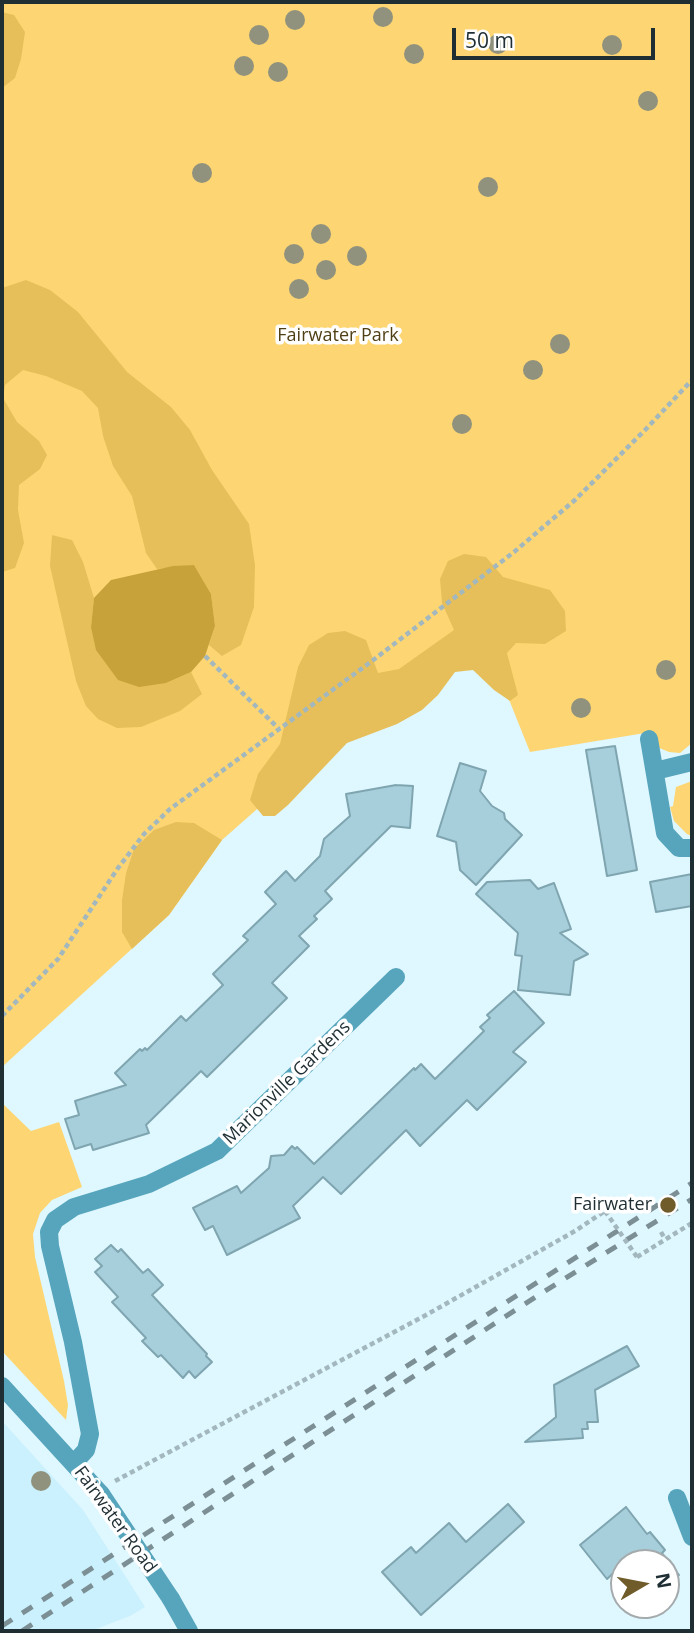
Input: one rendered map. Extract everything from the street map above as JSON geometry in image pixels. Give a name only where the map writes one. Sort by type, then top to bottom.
[{"type":"street","points":[[649,739],[665,833],[679,848],[692,848]]},
{"type":"street","points":[[655,771],[692,762]]},
{"type":"street","name":"Marionville Gardens","points":[[74,1463],[86,1450],[90,1434],[73,1342],[50,1246],[49,1232],[55,1220],[74,1207],[149,1184],[217,1151],[396,977]]},
{"type":"street","name":"Fairwater Road","points":[[2,1386],[99,1492],[171,1599],[189,1631]]},
{"type":"street","points":[[677,1498],[692,1537]]},
{"type":"path","points":[[2,1016],[58,959],[144,834],[170,808],[514,552],[575,500],[692,380]]},
{"type":"path","points":[[205,656],[279,729]]},
{"type":"path","points":[[99,1492],[576,1233],[605,1211],[637,1257],[692,1223]]},
{"type":"path","points":[[662,1232],[665,1239]]},
{"type":"shaded area","points":[[2,12],[14,15],[25,32],[15,78],[2,88]]},
{"type":"shaded area","points":[[26,280],[50,290],[78,312],[127,372],[171,407],[190,430],[212,470],[249,524],[255,565],[254,607],[241,645],[222,656],[209,645],[215,626],[211,594],[194,565],[157,569],[146,553],[132,496],[113,466],[103,436],[98,408],[82,391],[23,370],[5,385],[3,398],[17,422],[39,441],[47,455],[40,469],[19,485],[18,510],[24,543],[15,568],[2,572],[2,288]]},
{"type":"shaded area","points":[[52,535],[72,540],[83,562],[94,598],[91,627],[166,683],[191,672],[202,694],[180,711],[141,727],[117,728],[98,719],[86,706],[76,681],[50,566]]},
{"type":"shaded area","points":[[464,554],[486,557],[503,577],[550,590],[565,611],[566,631],[545,644],[516,643],[507,653],[518,695],[510,701],[473,670],[455,672],[438,695],[422,710],[397,724],[347,743],[288,805],[275,816],[263,816],[250,800],[258,774],[280,744],[298,667],[309,645],[328,633],[345,631],[366,640],[378,673],[399,669],[454,630],[442,603],[440,579],[448,561]]},
{"type":"shaded area","points":[[194,565],[211,594],[215,626],[205,656],[191,672],[166,683],[139,687],[118,680],[96,650],[91,627],[94,598],[111,580],[173,566]]},
{"type":"shaded area","points":[[176,822],[194,823],[222,840],[169,915],[132,949],[122,932],[122,900],[126,873],[134,849],[154,830]]},
{"type":"shaded area","points":[[2,1421],[83,1510],[145,1607],[130,1616],[91,1631],[2,1631]]},
{"type":"green space","name":"Fairwater Park","points":[[2,2],[692,2],[692,743],[680,753],[669,752],[657,747],[651,732],[530,752],[494,662],[481,638],[366,713],[222,840],[169,915],[2,1067]]},
{"type":"green space","points":[[692,781],[692,836],[674,821],[670,807],[673,806],[676,787]]},
{"type":"green space","points":[[2,1103],[31,1131],[59,1122],[82,1187],[52,1200],[40,1213],[33,1234],[35,1257],[64,1381],[68,1405],[66,1420],[2,1351]]},
{"type":"building","points":[[615,746],[637,870],[607,876],[586,750]]},
{"type":"building","points":[[460,763],[486,771],[480,791],[492,806],[504,813],[505,819],[522,835],[476,885],[460,870],[456,842],[437,836]]},
{"type":"building","points":[[396,785],[413,786],[410,828],[391,826],[325,891],[332,899],[314,916],[317,919],[299,936],[309,946],[272,983],[287,998],[207,1077],[201,1071],[146,1125],[149,1133],[93,1150],[91,1144],[75,1149],[65,1119],[79,1115],[75,1101],[126,1085],[115,1073],[140,1049],[147,1050],[181,1016],[186,1021],[223,985],[213,974],[248,940],[243,936],[276,904],[265,892],[286,871],[295,881],[320,856],[324,839],[350,816],[346,794]]},
{"type":"building","points":[[692,874],[692,906],[656,912],[650,882]]},
{"type":"building","points":[[530,880],[538,889],[554,883],[571,929],[560,933],[588,954],[574,961],[570,995],[518,990],[522,956],[515,955],[518,933],[476,894],[487,882]]},
{"type":"building","points":[[514,991],[544,1023],[513,1052],[526,1062],[477,1110],[467,1100],[420,1146],[406,1130],[341,1194],[323,1177],[293,1206],[300,1218],[227,1255],[213,1226],[205,1230],[193,1208],[237,1186],[241,1193],[269,1168],[271,1156],[284,1155],[292,1146],[295,1149],[297,1147],[314,1164],[414,1068],[415,1070],[421,1064],[435,1079],[484,1031],[480,1027],[490,1018],[487,1015]]},
{"type":"building","points":[[111,1245],[118,1252],[121,1249],[143,1273],[148,1269],[163,1285],[152,1295],[207,1354],[212,1362],[195,1378],[189,1371],[183,1378],[161,1355],[158,1357],[142,1341],[146,1338],[112,1302],[118,1297],[95,1272],[102,1266],[95,1259]]},
{"type":"building","points":[[627,1346],[639,1366],[595,1390],[598,1422],[587,1422],[588,1429],[582,1429],[583,1438],[525,1442],[556,1417],[554,1385]]},
{"type":"building","points":[[508,1504],[524,1522],[421,1615],[382,1572],[411,1547],[416,1553],[449,1523],[466,1542]]},
{"type":"building","points":[[626,1507],[647,1534],[650,1532],[664,1549],[610,1549],[610,1576],[607,1579],[580,1545]]},
{"type":"railway","points":[[2,1626],[692,1183]]},
{"type":"railway","points":[[22,1631],[537,1296],[692,1199]]},
{"type":"place","name":"Fairwater","points":[[668,1205]]}]
